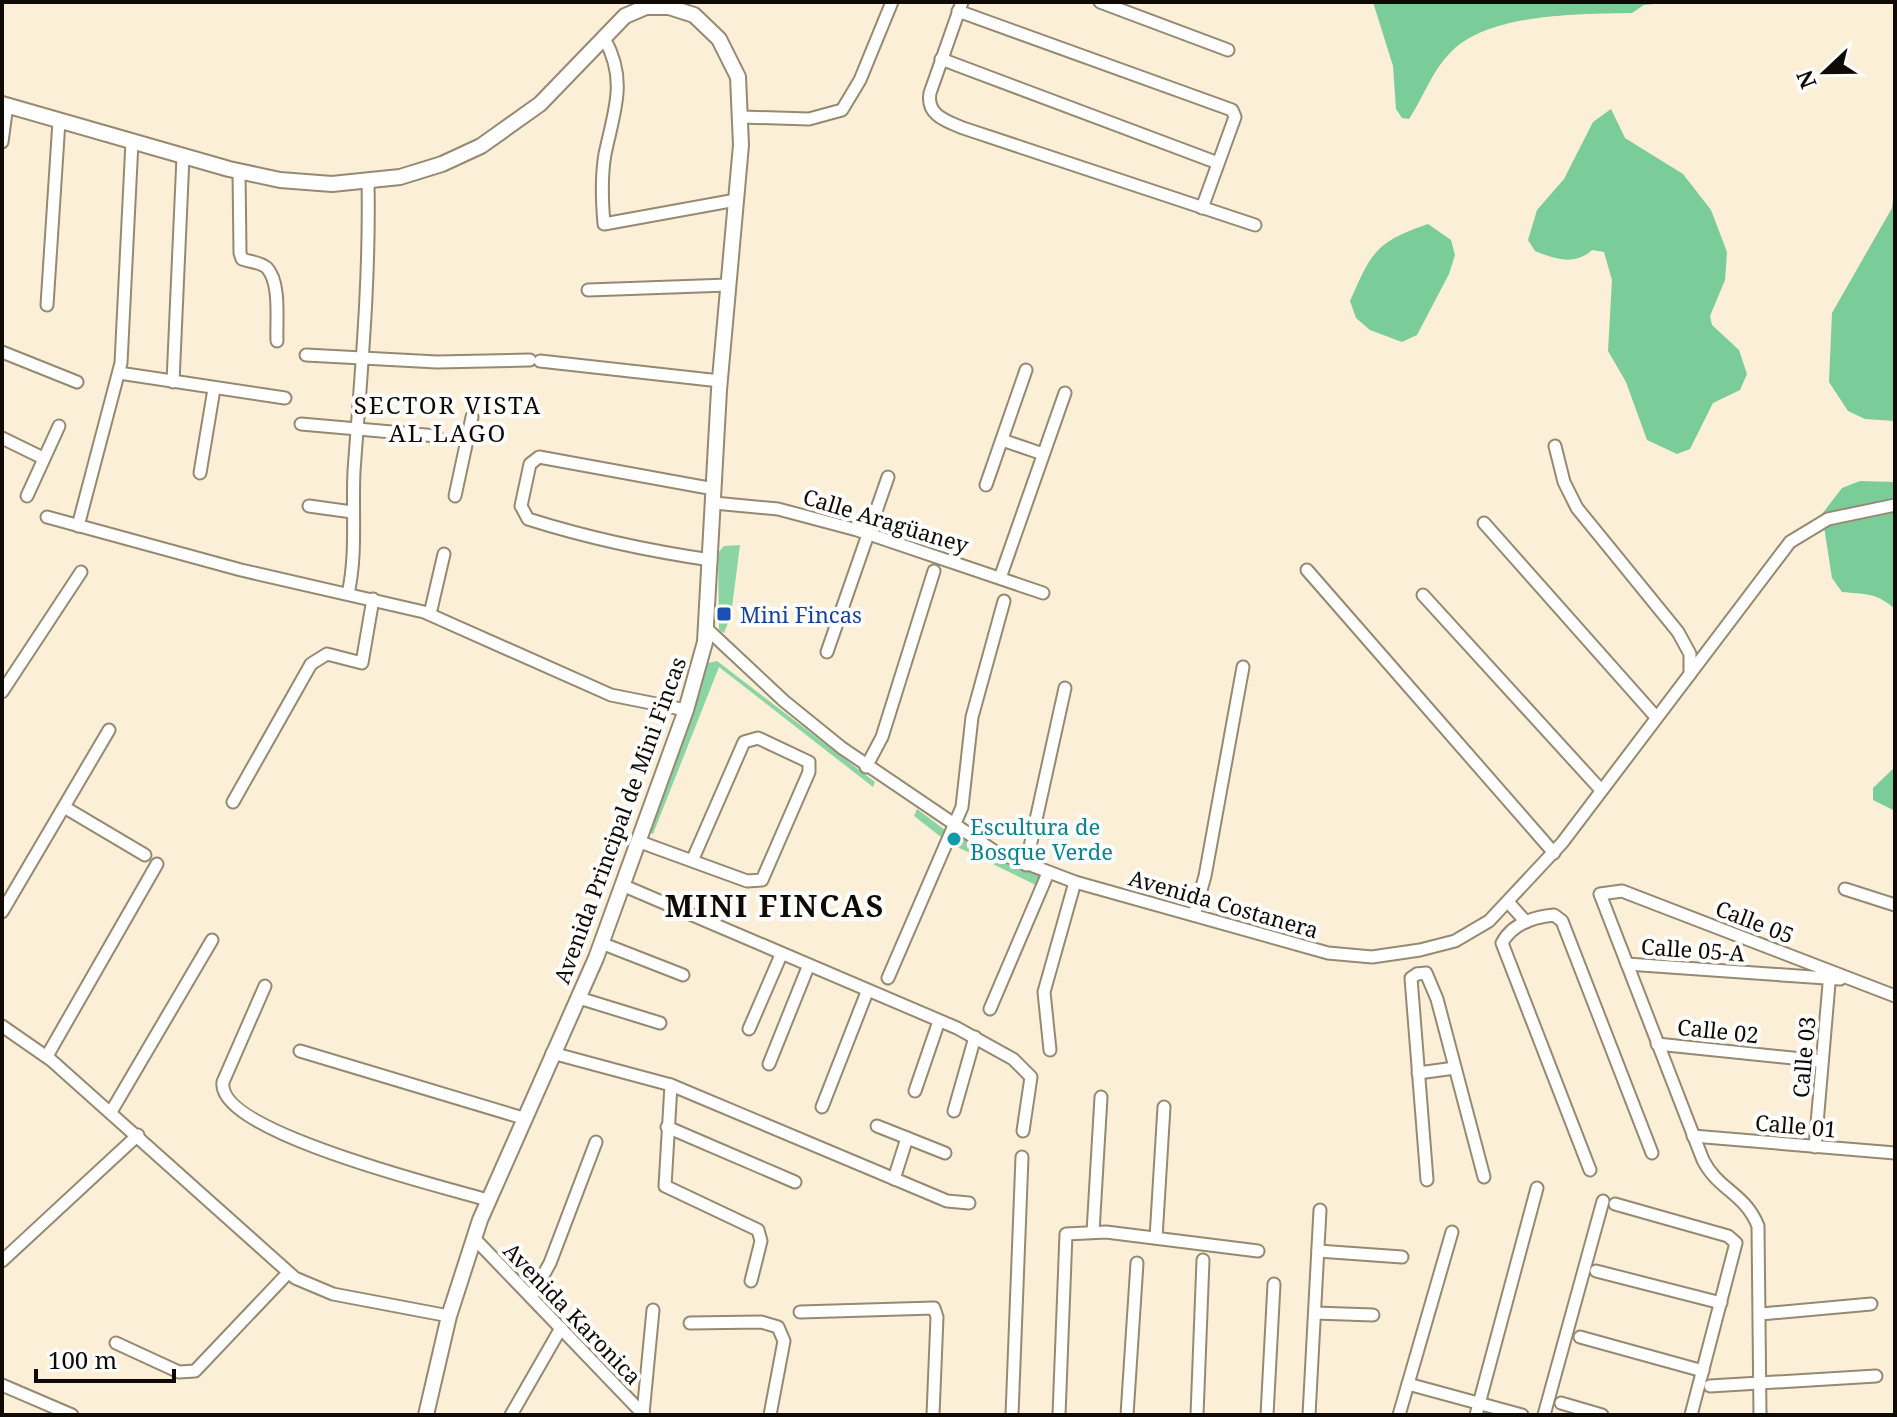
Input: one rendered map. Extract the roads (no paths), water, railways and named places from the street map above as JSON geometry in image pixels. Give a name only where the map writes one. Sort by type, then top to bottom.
[{"type":"street","points":[[2,142],[5,104],[239,172],[305,183],[368,182],[428,169],[494,138],[540,104],[638,2]]},
{"type":"street","points":[[683,2],[694,15]]},
{"type":"street","points":[[742,117],[809,119],[842,110],[860,80],[892,2]]},
{"type":"street","points":[[1100,2],[1228,50]]},
{"type":"street","points":[[625,16],[654,6],[694,15]]},
{"type":"street","points":[[1202,208],[1235,117],[1232,110],[960,6],[929,104],[948,122],[1202,208],[1255,225]]},
{"type":"street","name":"Avenida Principal de Mini Fincas","points":[[426,1415],[449,1316],[474,1238],[523,1118],[601,943],[686,710],[707,629],[720,381],[742,117],[741,90],[731,58],[713,32],[694,15]]},
{"type":"street","points":[[604,38],[615,59],[620,82],[618,104],[605,156],[604,224],[736,200]]},
{"type":"street","points":[[941,59],[1218,163]]},
{"type":"street","points":[[47,305],[59,121]]},
{"type":"street","points":[[78,526],[119,373],[132,142]]},
{"type":"street","points":[[173,382],[183,157]]},
{"type":"street","points":[[239,172],[240,253],[246,261],[265,266],[273,280],[277,341]]},
{"type":"street","points":[[348,594],[354,566],[352,512],[369,279],[368,182]]},
{"type":"street","points":[[588,290],[728,285]]},
{"type":"street","points":[[2,352],[77,382]]},
{"type":"street","points":[[306,355],[535,361],[720,381]]},
{"type":"street","points":[[986,485],[1026,370]]},
{"type":"street","points":[[119,373],[285,398]]},
{"type":"street","points":[[200,473],[214,389]]},
{"type":"street","points":[[1000,578],[1065,393]]},
{"type":"street","points":[[455,496],[472,417]]},
{"type":"street","points":[[301,424],[437,436]]},
{"type":"street","points":[[27,496],[59,426]]},
{"type":"street","points":[[2,438],[43,458]]},
{"type":"street","points":[[1002,440],[1043,454]]},
{"type":"street","points":[[1555,446],[1570,497],[1678,632],[1690,654],[1690,674]]},
{"type":"street","name":"Calle Aragüaney","points":[[711,560],[641,549],[528,519],[521,506],[530,464],[539,457],[778,509],[867,533],[1043,593]]},
{"type":"street","points":[[827,652],[888,477]]},
{"type":"street","name":"Avenida Costanera","points":[[707,629],[784,701],[866,767],[952,826],[1026,865],[1075,882],[1342,956],[1411,952],[1469,935],[1509,903],[1554,853],[1790,542],[1828,519],[1895,505]]},
{"type":"street","points":[[309,506],[352,512]]},
{"type":"street","points":[[47,517],[241,570],[430,614],[611,695],[686,710]]},
{"type":"street","points":[[1484,523],[1656,717]]},
{"type":"street","points":[[430,614],[444,554]]},
{"type":"street","points":[[1307,570],[1554,853]]},
{"type":"street","points":[[866,767],[882,737],[934,571]]},
{"type":"street","points":[[2,692],[81,572]]},
{"type":"street","points":[[1423,595],[1601,790]]},
{"type":"street","points":[[233,802],[311,664],[327,654],[362,663],[373,599]]},
{"type":"street","points":[[888,978],[964,797],[972,717],[1004,601]]},
{"type":"street","points":[[1194,915],[1205,876],[1243,667]]},
{"type":"street","points":[[1026,865],[1065,688]]},
{"type":"street","points":[[2,912],[109,730]]},
{"type":"street","points":[[638,841],[692,861],[747,881],[762,880],[809,772],[809,762],[758,738],[744,742],[692,861]]},
{"type":"street","points":[[64,807],[145,855]]},
{"type":"street","points":[[47,1056],[157,864]]},
{"type":"street","points":[[990,1009],[1048,873]]},
{"type":"street","points":[[1050,1050],[1044,992],[1075,882]]},
{"type":"street","points":[[622,885],[975,1037],[1028,1071],[1031,1082],[1023,1131]]},
{"type":"street","points":[[1845,889],[1895,905]]},
{"type":"street","name":"Calle 05","points":[[1627,964],[1600,894],[1622,891],[1830,975],[1895,996]]},
{"type":"street","points":[[1509,903],[1526,922]]},
{"type":"street","points":[[1590,1170],[1502,943],[1511,931],[1526,922],[1554,915],[1562,921],[1652,1153]]},
{"type":"street","points":[[111,1112],[212,940]]},
{"type":"street","points":[[601,943],[683,975]]},
{"type":"street","points":[[1411,952],[1417,974]]},
{"type":"street","points":[[749,1029],[781,955]]},
{"type":"street","points":[[1627,964],[1693,1136],[1712,1177],[1750,1208],[1758,1226],[1760,1415]]},
{"type":"street","name":"Calle 05-A","points":[[1627,964],[1830,975]]},
{"type":"street","points":[[769,1064],[808,967]]},
{"type":"street","points":[[1427,1180],[1411,978],[1426,973],[1484,1177]]},
{"type":"street","name":"Calle 03","points":[[1815,1147],[1830,975]]},
{"type":"street","points":[[265,986],[223,1082],[222,1089],[228,1099],[263,1123],[323,1151],[488,1200]]},
{"type":"street","points":[[822,1107],[867,992]]},
{"type":"street","points":[[579,998],[660,1023]]},
{"type":"street","points":[[915,1091],[939,1021]]},
{"type":"street","points":[[2,1026],[47,1056],[288,1273],[315,1289],[449,1316]]},
{"type":"street","points":[[954,1111],[975,1037]]},
{"type":"street","name":"Calle 02","points":[[1657,1044],[1822,1061]]},
{"type":"street","points":[[300,1051],[523,1118]]},
{"type":"street","points":[[552,1053],[671,1085],[947,1201],[969,1203]]},
{"type":"street","points":[[1418,1073],[1455,1068]]},
{"type":"street","points":[[671,1085],[665,1186],[758,1230],[761,1241],[751,1281]]},
{"type":"street","points":[[1093,1232],[1101,1097]]},
{"type":"street","points":[[1156,1238],[1164,1107]]},
{"type":"street","points":[[877,1126],[945,1153]]},
{"type":"street","points":[[667,1127],[795,1182]]},
{"type":"street","points":[[2,1261],[138,1135]]},
{"type":"street","name":"Calle 01","points":[[1693,1136],[1895,1153]]},
{"type":"street","points":[[894,1179],[907,1138]]},
{"type":"street","points":[[531,1297],[550,1263],[596,1142]]},
{"type":"street","points":[[1012,1415],[1022,1157]]},
{"type":"street","points":[[1477,1409],[1537,1188]]},
{"type":"street","points":[[1544,1415],[1609,1202],[1734,1239],[1736,1247],[1691,1415]]},
{"type":"street","points":[[1309,1415],[1320,1210]]},
{"type":"street","points":[[1059,1415],[1065,1237],[1069,1232],[1156,1238],[1258,1251]]},
{"type":"street","points":[[1399,1415],[1452,1232]]},
{"type":"street","name":"Avenida Karonica","points":[[474,1238],[643,1414]]},
{"type":"street","points":[[1318,1251],[1402,1257]]},
{"type":"street","points":[[1197,1415],[1203,1260]]},
{"type":"street","points":[[1127,1415],[1137,1263]]},
{"type":"street","points":[[1596,1271],[1721,1303]]},
{"type":"street","points":[[116,1343],[179,1372],[195,1371],[288,1273]]},
{"type":"street","points":[[1267,1415],[1274,1284]]},
{"type":"street","points":[[1761,1314],[1871,1304]]},
{"type":"street","points":[[800,1312],[934,1308],[937,1317],[933,1415]]},
{"type":"street","points":[[643,1414],[653,1310]]},
{"type":"street","points":[[1315,1313],[1373,1315]]},
{"type":"street","points":[[690,1323],[761,1322],[778,1327],[784,1341],[770,1415]]},
{"type":"street","points":[[511,1415],[561,1328]]},
{"type":"street","points":[[1580,1337],[1703,1371]]},
{"type":"street","points":[[1710,1386],[1876,1376]]},
{"type":"street","points":[[1408,1384],[1477,1409],[1522,1415]]},
{"type":"street","points":[[2,1385],[72,1415]]},
{"type":"street","points":[[1561,1403],[1602,1415]]},
{"type":"place","name":"Mini Fincas","points":[[724,614]]},
{"type":"place","name":"Escultura de Bosque Verde","points":[[954,839]]},
{"type":"district","name":"SECTOR VISTA AL LAGO","points":[[448,418]]},
{"type":"district","name":"MINI FINCAS","points":[[775,905]]}]
